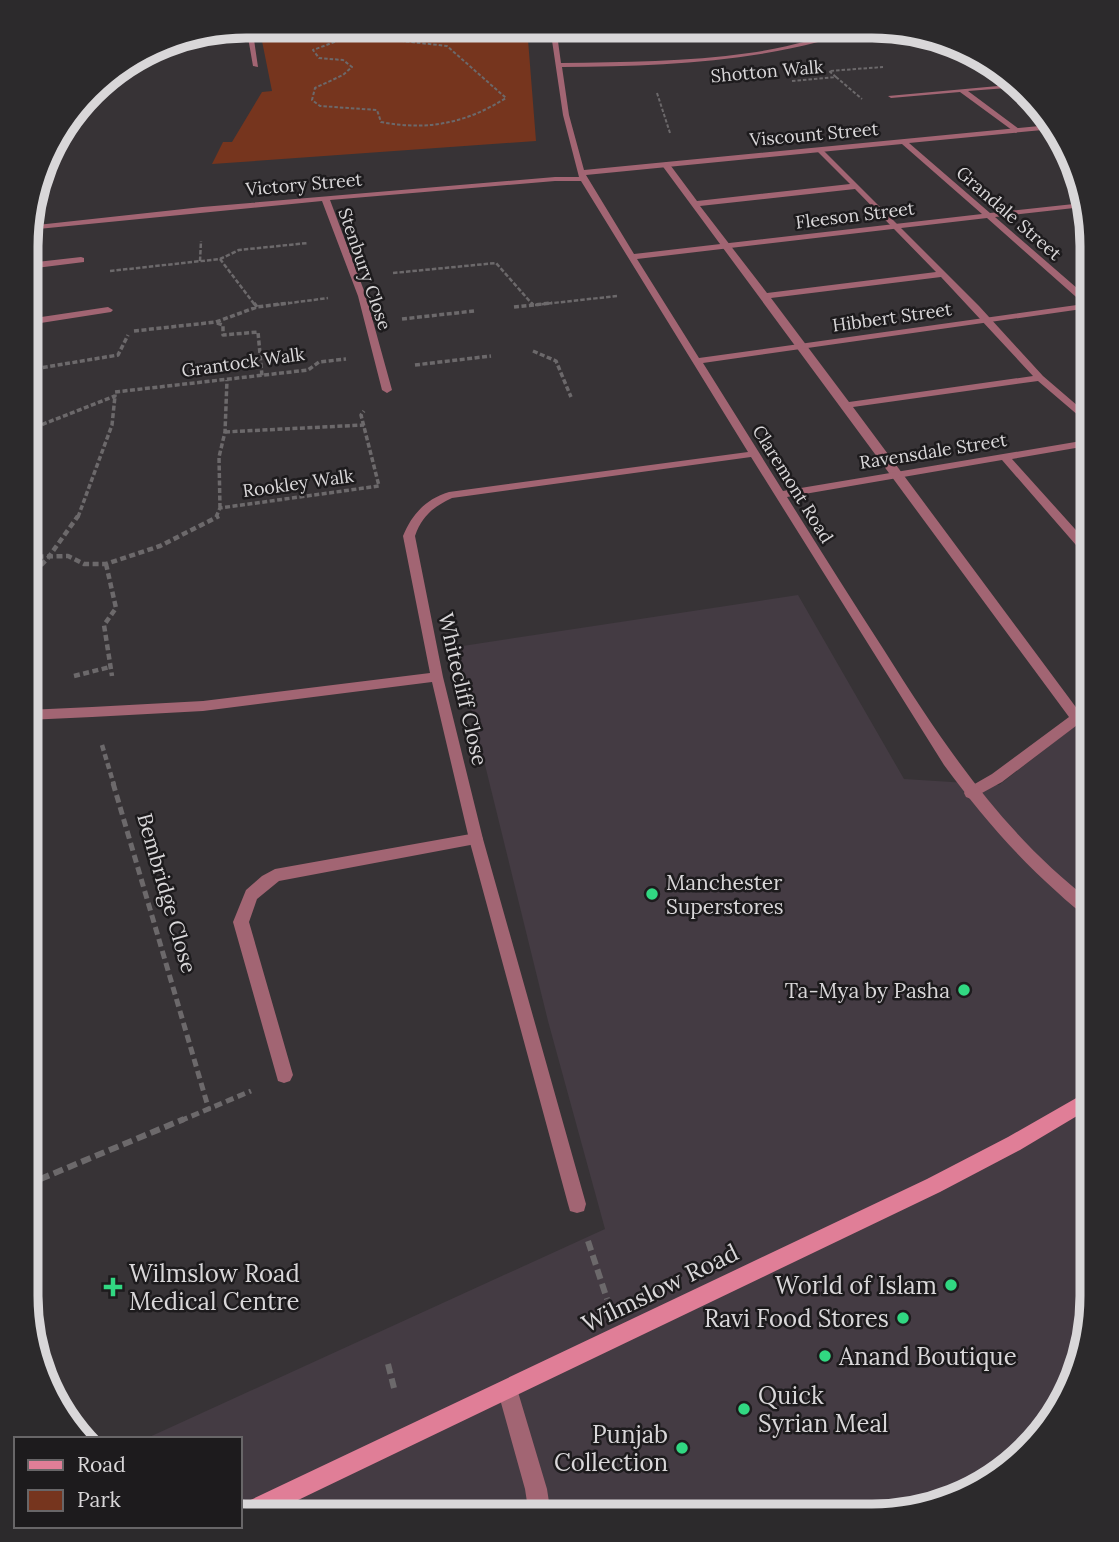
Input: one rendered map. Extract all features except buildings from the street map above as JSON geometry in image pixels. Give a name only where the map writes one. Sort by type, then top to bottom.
[{"type":"main road","name":"Wilmslow Road","points":[[266,1504],[508,1392],[1004,1149],[1045,1128],[1080,1105]]},
{"type":"street","points":[[251,38],[256,66]]},
{"type":"street","name":"Claremont Road","points":[[554,38],[581,176],[932,738],[971,793],[1033,858],[1080,900]]},
{"type":"street","points":[[558,65],[665,63],[720,58],[776,51],[827,38]]},
{"type":"street","points":[[891,96],[1004,86]]},
{"type":"street","points":[[962,90],[1016,131]]},
{"type":"street","name":"Viscount Street","points":[[581,176],[665,164],[1043,128]]},
{"type":"street","name":"Grandale Street","points":[[904,142],[1080,296]]},
{"type":"street","points":[[821,150],[897,226],[1040,378],[1080,413]]},
{"type":"street","points":[[665,164],[1077,718]]},
{"type":"street","name":"Victory Street","points":[[39,227],[581,176]]},
{"type":"street","points":[[694,204],[857,186]]},
{"type":"street","name":"Stenbury Close","points":[[325,198],[362,296],[387,390]]},
{"type":"street","name":"Fleeson Street","points":[[631,257],[1076,206]]},
{"type":"street","points":[[38,265],[81,260]]},
{"type":"street","points":[[765,296],[943,274]]},
{"type":"street","name":"Hibbert Street","points":[[695,361],[1080,308]]},
{"type":"street","points":[[38,320],[108,310]]},
{"type":"street","points":[[846,405],[1040,378]]},
{"type":"street","name":"Ravensdale Street","points":[[779,495],[1080,444]]},
{"type":"street","name":"Whitecliff Close","points":[[577,1204],[476,839],[437,677],[410,536],[415,519],[430,505],[449,495],[753,454]]},
{"type":"street","points":[[1005,457],[1080,542]]},
{"type":"street","points":[[38,714],[203,706],[437,677]]},
{"type":"street","points":[[971,793],[997,778],[1080,716]]},
{"type":"street","points":[[284,1075],[241,922],[246,902],[254,888],[275,875],[476,839]]},
{"type":"street","points":[[508,1392],[538,1504]]},
{"type":"path","points":[[340,40],[393,40],[447,46],[506,98],[484,113],[453,125],[424,128],[380,122],[377,110],[320,106],[312,100],[315,88],[343,75],[352,67],[343,60],[319,58],[313,50],[340,40]]},
{"type":"path","name":"Shotton Walk","points":[[782,82],[836,77],[829,71],[885,66]]},
{"type":"path","points":[[666,92],[656,93],[673,144]]},
{"type":"path","points":[[105,271],[220,259],[239,250],[309,243]]},
{"type":"path","points":[[220,259],[257,307]]},
{"type":"path","points":[[393,273],[496,263],[533,305]]},
{"type":"path","points":[[514,307],[628,295]]},
{"type":"path","points":[[38,368],[118,355],[130,331],[216,322],[257,307],[340,297]]},
{"type":"path","points":[[369,322],[474,311]]},
{"type":"path","points":[[216,322],[223,326],[223,335],[258,332],[262,376]]},
{"type":"path","points":[[533,351],[556,361],[571,397]]},
{"type":"path","name":"Grantock Walk","points":[[38,426],[115,396],[115,392],[308,370],[320,362],[377,356]]},
{"type":"path","points":[[381,369],[491,356]]},
{"type":"path","name":"Rookley Walk","points":[[106,564],[160,546],[219,516],[219,457],[225,432],[227,380]]},
{"type":"path","points":[[225,432],[365,425],[360,415],[387,390]]},
{"type":"path","points":[[38,568],[78,517],[112,425],[115,396]]},
{"type":"path","name":"Rookley Walk","points":[[220,508],[379,486],[365,425]]},
{"type":"path","points":[[38,558],[68,556],[84,564],[106,564],[116,608],[104,625],[117,710]]},
{"type":"path","name":"Bembridge Close","points":[[92,712],[209,1111]]},
{"type":"path","points":[[38,1180],[209,1111],[284,1075]]},
{"type":"path","points":[[577,1204],[619,1336]]},
{"type":"path","points":[[388,1364],[394,1388]]},
{"type":"shaded area","points":[[798,595],[904,779],[999,785],[1080,722],[1080,1309],[1069,1362],[1059,1387],[1029,1433],[1010,1452],[988,1468],[952,1488],[899,1502],[872,1504],[247,1504],[242,1504],[242,1437],[149,1437],[605,1229],[548,1021],[456,647]]},
{"type":"green space","points":[[261,38],[528,38],[536,141],[212,164],[223,142],[232,142],[262,92],[272,91]]},
{"type":"place","name":"Manchester Superstores","points":[[652,894]]},
{"type":"place","name":"Ta-Mya by Pasha","points":[[964,990]]},
{"type":"place","name":"World of Islam","points":[[951,1285]]},
{"type":"place","name":"Wilmslow Road Medical Centre","points":[[113,1287]]},
{"type":"place","name":"Ravi Food Stores","points":[[903,1318]]},
{"type":"place","name":"Anand Boutique","points":[[825,1356]]},
{"type":"place","name":"Quick Syrian Meal","points":[[744,1409]]},
{"type":"place","name":"Punjab Collection","points":[[682,1448]]}]
